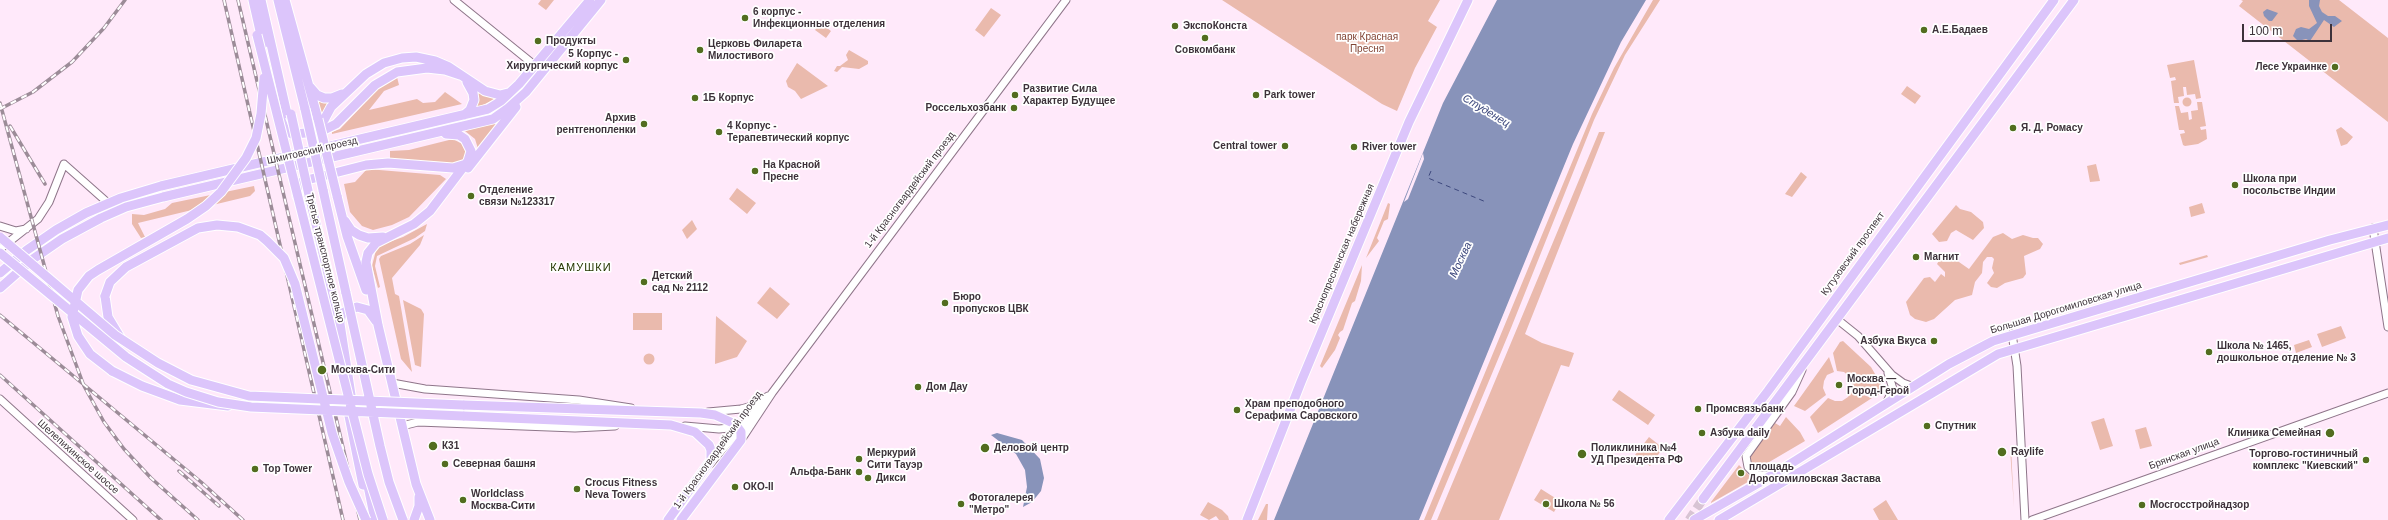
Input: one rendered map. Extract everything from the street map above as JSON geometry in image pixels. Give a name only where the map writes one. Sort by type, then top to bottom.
[{"type":"main road","name":"Третье транспортное кольцо","points":[[248,0],[368,474],[384,520]]},
{"type":"main road","points":[[253,0],[282,124],[292,134],[306,135],[329,129],[340,121],[375,85],[397,72],[427,68],[445,70],[462,77],[472,89],[474,100],[470,110],[461,117]]},
{"type":"main road","points":[[261,0],[289,114]]},
{"type":"main road","points":[[265,0],[335,324],[345,387],[367,498],[374,520]]},
{"type":"main road","name":"Третье транспортное кольцо","points":[[278,0],[305,109],[380,446],[389,482],[404,520]]},
{"type":"main road","points":[[285,0],[304,73],[321,119],[323,139],[349,243],[378,325]]},
{"type":"main road","name":"Шмитовский проезд","points":[[0,288],[33,259],[62,239],[101,218],[126,207],[480,123],[500,115],[516,102],[590,0]]},
{"type":"main road","name":"Шмитовский проезд","points":[[0,273],[51,234],[108,203],[174,183],[461,117],[491,107],[539,69],[601,0]]},
{"type":"main road","name":"Краснопресненская набережная","points":[[1247,520],[1301,382],[1409,122],[1468,0]]},
{"type":"main road","name":"Кутузовский проспект","points":[[1669,520],[1768,390],[2054,0]]},
{"type":"main road","points":[[1703,499],[1838,320],[2074,0]]},
{"type":"main road","points":[[257,35],[264,78],[264,96],[257,133],[246,158],[221,192],[206,206],[89,276],[75,297],[72,317],[78,336],[90,354],[99,362],[126,378],[158,392],[192,403],[251,407],[671,425],[695,432],[703,437],[711,450],[709,466]]},
{"type":"main road","points":[[304,73],[314,92],[324,98],[336,97],[378,66],[402,58],[416,57],[435,61],[494,95],[504,95],[513,90]]},
{"type":"main road","points":[[430,520],[419,492],[402,426],[378,325],[367,272],[367,258],[370,249],[376,243],[425,216],[481,153],[539,69]]},
{"type":"main road","points":[[321,119],[351,87]]},
{"type":"main road","points":[[436,133],[455,134],[465,139],[471,151],[468,161],[454,182]]},
{"type":"main road","points":[[345,387],[300,210],[297,195],[299,184],[305,180],[372,164],[388,163],[453,168],[463,166],[468,161]]},
{"type":"main road","points":[[307,196],[340,324],[364,469],[370,520]]},
{"type":"main road","points":[[337,196],[346,221],[354,233],[363,237],[374,238],[396,233]]},
{"type":"main road","name":"Большая Дорогомиловская улица","points":[[1694,520],[1776,473],[1982,346],[2012,334],[2388,224]]},
{"type":"main road","points":[[128,344],[110,322],[105,305],[106,294],[110,282],[126,267],[182,235],[207,226],[238,227],[254,232],[267,241],[284,258],[295,284],[332,433],[349,482],[366,520]]},
{"type":"main road","points":[[0,236],[128,344],[174,372],[191,380],[249,396],[701,413],[726,419],[740,427],[741,440]]},
{"type":"main road","points":[[1719,520],[1984,361],[2014,348],[2388,238]]},
{"type":"main road","points":[[0,253],[98,335],[151,374],[168,384],[203,398],[251,407]]},
{"type":"main road","points":[[340,324],[342,313],[357,307],[368,310],[378,325]]},
{"type":"main road","name":"1-й Красногвардейский проезд","points":[[681,520],[741,440]]},
{"type":"main road","name":"1-й Красногвардейский проезд","points":[[668,520],[709,466]]},
{"type":"main road","points":[[414,520],[419,506],[419,492]]},
{"type":"main road","points":[[367,498],[379,520]]},
{"type":"street","points":[[454,0],[539,69]]},
{"type":"street","name":"1-й Красногвардейский проезд","points":[[741,440],[772,393],[1066,0]]},
{"type":"street","points":[[0,249],[38,219],[49,202],[64,164],[108,203]]},
{"type":"street","points":[[0,227],[16,231],[29,227]]},
{"type":"street","points":[[0,227],[6,239],[0,249]]},
{"type":"street","points":[[2373,228],[2388,327]]},
{"type":"street","points":[[1838,320],[1858,336],[1885,368],[1902,383],[1914,387]]},
{"type":"street","points":[[2012,334],[2025,520]]},
{"type":"street","points":[[1776,473],[1758,475],[1748,467],[1746,456],[1792,392],[1807,360]]},
{"type":"street","points":[[1884,406],[1890,399],[1893,389],[1885,368]]},
{"type":"street","points":[[392,384],[425,389],[579,400],[655,412]]},
{"type":"street","name":"Брянская улица","points":[[2032,520],[2388,392]]},
{"type":"street","points":[[701,413],[741,409],[762,401],[772,393]]},
{"type":"street","name":"1-й Красногвардейский проезд","points":[[709,466],[740,427],[772,393]]},
{"type":"street","name":"Шелепихинское шоссе","points":[[0,400],[133,520]]},
{"type":"street","name":"Шелепихинское шоссе","points":[[0,404],[9,408]]},
{"type":"street","points":[[402,426],[418,422],[575,428],[652,424]]},
{"type":"street","points":[[671,425],[719,429],[752,424]]},
{"type":"green space","points":[[541,0],[554,0],[546,10],[538,4]]},
{"type":"green space","name":"парк Красная Пресня","points":[[1222,0],[1440,0],[1428,21],[1437,27],[1415,68],[1397,111],[1382,104]]},
{"type":"green space","points":[[1653,0],[1660,0],[1625,55],[1594,120],[1511,328],[1431,520],[1424,520],[1592,114],[1614,68]]},
{"type":"green space","points":[[2241,0],[2339,0],[2388,38],[2388,122],[2239,6],[2243,1]]},
{"type":"green space","points":[[991,8],[1001,15],[984,37],[975,30]]},
{"type":"green space","points":[[820,23],[831,31],[826,38],[815,30]]},
{"type":"green space","points":[[849,50],[868,61],[868,64],[859,69],[842,67],[837,72],[834,71],[837,66],[840,66],[848,60],[846,55]]},
{"type":"green space","points":[[2194,60],[2201,98],[2196,99],[2195,94],[2187,95],[2186,87],[2183,87],[2184,96],[2178,97],[2179,103],[2174,103],[2171,81],[2176,80],[2175,77],[2170,78],[2167,65]]},
{"type":"green space","points":[[797,63],[828,86],[801,99],[795,91],[788,87],[786,81]]},
{"type":"green space","points":[[397,77],[399,85],[384,91],[369,110],[417,99],[423,103],[435,102],[445,92],[462,104],[332,134],[332,132],[340,129],[382,85]]},
{"type":"green space","points":[[475,86],[500,97],[472,110]]},
{"type":"green space","points":[[1907,86],[1921,96],[1915,104],[1901,94]]},
{"type":"green space","points":[[314,95],[332,102],[321,118]]},
{"type":"green space","points":[[2187,97],[2192,102],[2187,107],[2182,102]]},
{"type":"green space","points":[[2197,102],[2202,102],[2206,126],[2200,127],[2201,130],[2206,129],[2207,139],[2198,144],[2185,146],[2183,145],[2180,134],[2185,133],[2184,130],[2179,130],[2175,106],[2179,106],[2181,113],[2188,112],[2189,120],[2192,119],[2191,111],[2198,110]]},
{"type":"green space","points":[[501,120],[479,152],[475,139],[465,131]]},
{"type":"green space","points":[[2341,127],[2353,137],[2347,144],[2341,146],[2336,130]]},
{"type":"green space","points":[[1599,132],[1605,132],[1525,334],[1542,343],[1574,353],[1569,367],[1561,365],[1499,520],[1437,520]]},
{"type":"green space","points":[[453,139],[464,145],[467,151],[465,160],[453,165],[390,160],[390,151],[409,150]]},
{"type":"green space","points":[[2096,164],[2100,181],[2090,182],[2087,166]]},
{"type":"green space","points":[[367,169],[440,175],[446,179],[409,217],[392,225],[373,230],[362,226],[350,212],[344,184],[355,182]]},
{"type":"green space","points":[[1801,172],[1807,177],[1792,197],[1785,194]]},
{"type":"green space","points":[[254,186],[255,191],[250,196],[138,223],[145,237],[141,238],[132,224],[132,214],[144,215],[165,209],[172,203]]},
{"type":"green space","points":[[737,188],[756,203],[747,214],[729,199]]},
{"type":"green space","points":[[1388,203],[1390,204],[1388,219],[1384,221],[1377,238],[1379,241],[1366,258]]},
{"type":"green space","points":[[2202,203],[2205,213],[2191,217],[2189,207]]},
{"type":"green space","points":[[1956,205],[1960,209],[1971,212],[1983,222],[1984,228],[1973,240],[1956,230],[1951,233],[1947,241],[1939,242],[1932,234]]},
{"type":"green space","points":[[692,220],[697,229],[687,239],[682,230]]},
{"type":"green space","points":[[427,224],[425,231],[415,238],[377,256],[375,266],[380,287],[378,288],[372,266],[376,250],[381,245],[403,237]]},
{"type":"green space","points":[[2003,233],[2012,239],[2023,235],[2038,238],[2043,244],[2040,249],[2024,256],[2026,274],[2023,278],[2005,283],[1997,288],[1991,287],[1987,283],[1994,273],[1992,268],[1994,259],[1992,257],[1987,257],[1983,262],[1982,273],[1975,282],[1972,295],[1955,300],[1934,319],[1926,322],[1915,319],[1910,315],[1906,302],[1924,278],[1930,277],[1935,282],[1941,274],[1945,277],[1945,272],[1937,264],[1941,257],[1949,255],[1969,269],[1993,237]]},
{"type":"green space","points":[[424,235],[420,245],[392,278],[395,294],[399,296],[412,372],[401,359],[379,259],[381,256],[410,244]]},
{"type":"green space","points":[[2207,255],[2208,257],[2180,265],[2179,263]]},
{"type":"green space","points":[[1362,265],[1361,281],[1355,301],[1352,303],[1343,330],[1338,335],[1340,338],[1335,350],[1322,368],[1320,366]]},
{"type":"green space","points":[[770,287],[790,304],[777,319],[757,303]]},
{"type":"green space","points":[[403,300],[421,309],[424,314],[421,367],[415,365]]},
{"type":"green space","points":[[633,313],[662,313],[662,330],[633,330]]},
{"type":"green space","points":[[716,316],[747,341],[737,357],[715,364]]},
{"type":"green space","points":[[2341,326],[2346,338],[2322,347],[2317,334]]},
{"type":"green space","points":[[2309,340],[2312,347],[2296,353],[2294,345]]},
{"type":"green space","points":[[1843,341],[1871,367],[1882,386],[1882,392],[1878,395],[1853,388],[1850,377],[1844,372],[1837,371],[1833,353],[1840,342]]},
{"type":"green space","points":[[649,353],[653,355],[655,359],[653,363],[649,365],[645,363],[643,359],[645,355]]},
{"type":"green space","points":[[1829,357],[1834,372],[1827,375],[1824,381],[1823,388],[1826,395],[1805,411],[1794,406]]},
{"type":"green space","points":[[1619,390],[1655,415],[1648,425],[1612,400]]},
{"type":"green space","points":[[1852,391],[1872,398],[1818,433],[1810,417],[1828,398],[1835,401],[1842,401],[1848,397]]},
{"type":"green space","points":[[1786,417],[1800,432],[1805,441],[1759,468],[1755,467],[1750,462],[1749,457],[1775,423],[1780,426]]},
{"type":"green space","points":[[2104,418],[2113,446],[2100,450],[2091,422]]},
{"type":"green space","points":[[2146,427],[2152,446],[2140,449],[2135,430]]},
{"type":"green space","points":[[1649,437],[1663,448],[1650,466],[1635,455]]},
{"type":"green space","points":[[2010,448],[2011,448],[2014,508]]},
{"type":"green space","points":[[1739,465],[1753,479],[1711,503],[1711,502]]},
{"type":"green space","points":[[1541,489],[1560,501],[1554,512],[1534,500]]},
{"type":"green space","points":[[1886,500],[1898,520],[1879,520],[1873,509]]},
{"type":"green space","points":[[1208,502],[1222,510],[1228,516],[1229,520],[1219,520],[1216,516],[1209,520],[1200,515]]},
{"type":"green space","points":[[1266,504],[1268,504],[1267,520],[1258,520]]},
{"type":"water","points":[[1497,0],[1646,0],[1621,42],[1573,144],[1419,520],[1274,520],[1443,103]]},
{"type":"water","points":[[2309,0],[2320,0],[2319,6],[2322,12],[2328,16],[2335,16],[2342,21],[2334,27],[2324,20],[2310,41],[2306,39],[2298,41],[2293,36],[2296,29],[2301,27],[2309,29],[2317,23],[2309,6]]},
{"type":"water","points":[[2267,9],[2278,13],[2272,21],[2269,21],[2264,16],[2263,12]]},
{"type":"water","points":[[997,433],[1022,440],[1040,459],[1044,478],[1041,491],[1032,502],[1023,507],[1027,487],[1025,470],[1016,454],[991,435]]},
{"type":"pier","points":[[1423,153],[1424,159],[1408,199],[1404,202]]},
{"type":"ferry route","points":[[1431,171],[1428,178],[1486,202]]},
{"type":"tunnel","points":[[1689,520],[1703,499]]},
{"type":"railway","points":[[0,109],[33,92],[72,62],[104,28],[125,0]]},
{"type":"railway","points":[[224,0],[343,520]]},
{"type":"railway","points":[[238,0],[360,520]]},
{"type":"railway","points":[[0,103],[58,316],[84,386],[104,422],[124,449],[151,478],[198,520]]},
{"type":"railway","points":[[10,126],[45,184]]},
{"type":"railway","points":[[0,315],[201,482],[243,520]]},
{"type":"railway","points":[[0,375],[161,520]]},
{"type":"railway","points":[[179,471],[219,506]]},
{"type":"place","name":"6 корпус - Инфекционные отделения","points":[[745,18]]},
{"type":"place","name":"ЭкспоКонста","points":[[1175,26]]},
{"type":"place","name":"А.Е.Бадаев","points":[[1924,30]]},
{"type":"place","name":"Совкомбанк","points":[[1205,38]]},
{"type":"place","name":"Продукты","points":[[538,41]]},
{"type":"place","name":"Церковь Филарета Милостивого","points":[[700,50]]},
{"type":"place","name":"5 Корпус - Хирургический корпус","points":[[626,60]]},
{"type":"place","name":"Лесе Украинке","points":[[2335,67]]},
{"type":"place","name":"Развитие Сила Характер Будущее","points":[[1015,95]]},
{"type":"place","name":"Park tower","points":[[1256,95]]},
{"type":"place","name":"1Б Корпус","points":[[695,98]]},
{"type":"place","name":"Россельхозбанк","points":[[1014,108]]},
{"type":"place","name":"Архив рентгенопленки","points":[[644,124]]},
{"type":"place","name":"Я. Д. Ромасу","points":[[2013,128]]},
{"type":"place","name":"4 Корпус - Терапевтический корпус","points":[[719,132]]},
{"type":"place","name":"Central tower","points":[[1285,146]]},
{"type":"place","name":"River tower","points":[[1354,147]]},
{"type":"place","name":"На Красной Пресне","points":[[755,171]]},
{"type":"place","name":"Школа при посольстве Индии","points":[[2235,185]]},
{"type":"place","name":"Отделение связи №123317","points":[[471,196]]},
{"type":"place","name":"Магнит","points":[[1916,257]]},
{"type":"place","name":"Детский сад № 2112","points":[[644,282]]},
{"type":"place","name":"Бюро пропусков ЦВК","points":[[945,303]]},
{"type":"place","name":"Азбука Вкуса","points":[[1934,341]]},
{"type":"place","name":"Школа № 1465, дошкольное отделение № 3","points":[[2209,352]]},
{"type":"place","name":"Москва-Сити","points":[[322,370]]},
{"type":"place","name":"Москва — Город-Герой","points":[[1839,385]]},
{"type":"place","name":"Дом Дау","points":[[918,387]]},
{"type":"place","name":"Промсвязьбанк","points":[[1698,409]]},
{"type":"place","name":"Храм преподобного Серафима Саровского","points":[[1237,410]]},
{"type":"place","name":"Спутник","points":[[1927,426]]},
{"type":"place","name":"Азбука daily","points":[[1702,433]]},
{"type":"place","name":"Клиника Семейная","points":[[2330,433]]},
{"type":"place","name":"К31","points":[[433,446]]},
{"type":"place","name":"Деловой центр","points":[[985,448]]},
{"type":"place","name":"Raylife","points":[[2002,452]]},
{"type":"place","name":"Поликлиника №4 УД Президента РФ","points":[[1582,454]]},
{"type":"place","name":"Меркурий Сити Тауэр","points":[[859,459]]},
{"type":"place","name":"Торгово-гостиничный комплекс \"Киевский\"","points":[[2366,460]]},
{"type":"place","name":"Северная башня","points":[[445,464]]},
{"type":"place","name":"Top Tower","points":[[255,469]]},
{"type":"place","name":"Альфа-Банк","points":[[859,472]]},
{"type":"place","name":"площадь Дорогомиловская Застава","points":[[1741,473]]},
{"type":"place","name":"Дикси","points":[[868,478]]},
{"type":"place","name":"ОКО-II","points":[[735,487]]},
{"type":"place","name":"Crocus Fitness Neva Towers","points":[[577,489]]},
{"type":"place","name":"Worldclass Москва-Сити","points":[[463,500]]},
{"type":"place","name":"Фотогалерея \"Метро\"","points":[[961,504]]},
{"type":"place","name":"Школа № 56","points":[[1546,504]]},
{"type":"place","name":"Мосгосстройнадзор","points":[[2142,505]]},
{"type":"district","name":"КАМУШКИ","points":[[581,268]]},
{"type":"water label","name":"Студенец","points":[[1486,111]]},
{"type":"water label","name":"Москва","points":[[1461,260]]}]
